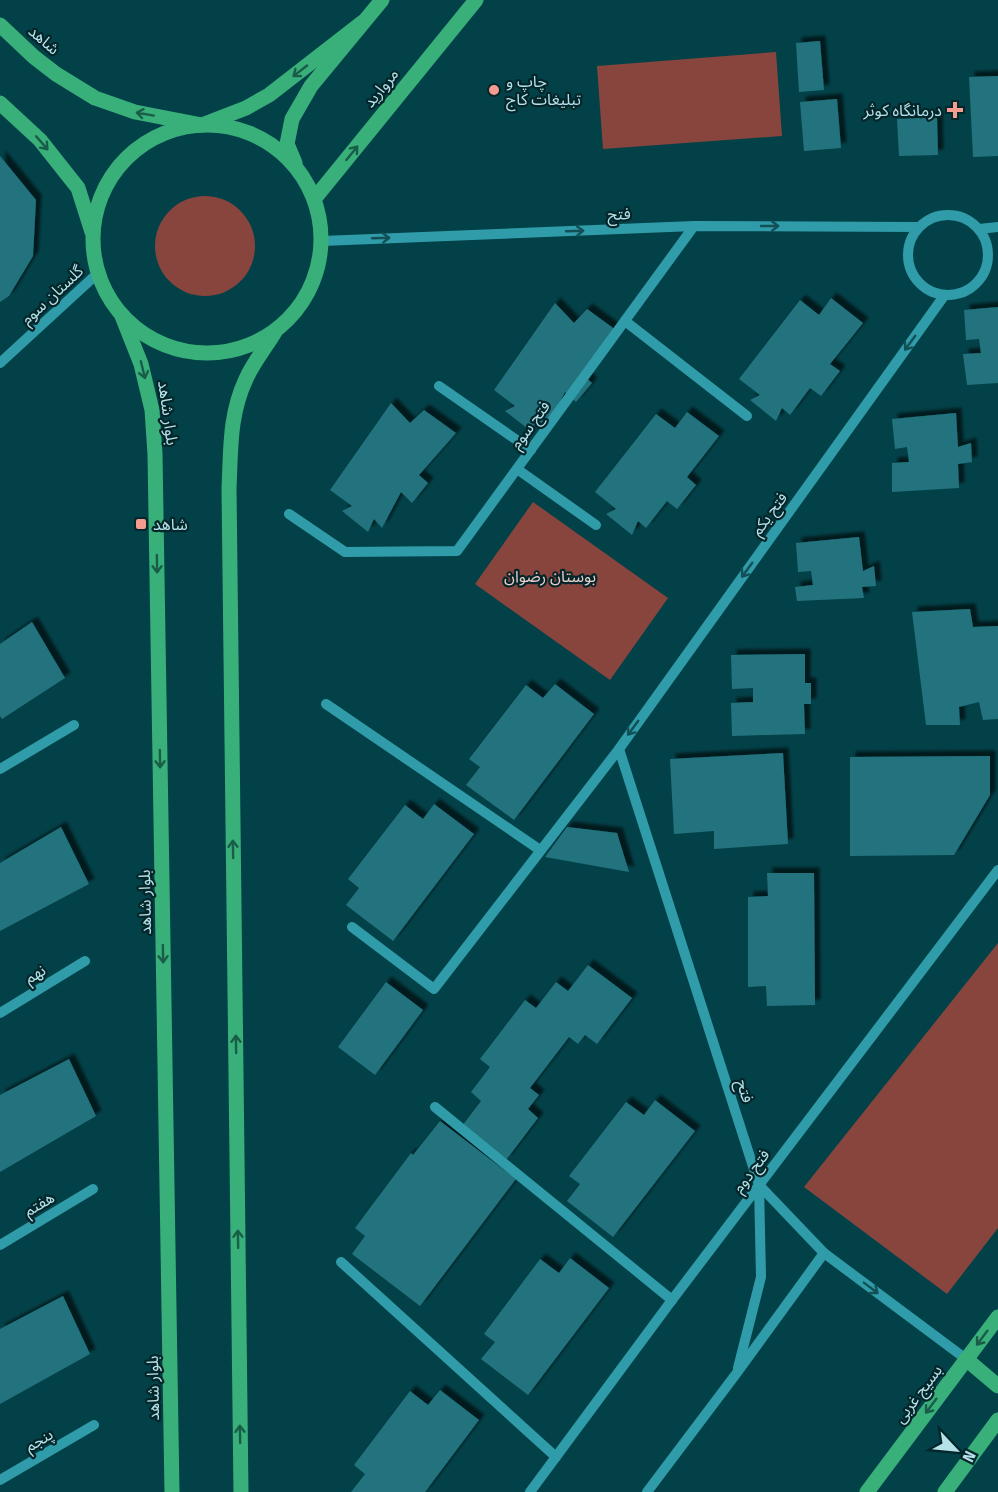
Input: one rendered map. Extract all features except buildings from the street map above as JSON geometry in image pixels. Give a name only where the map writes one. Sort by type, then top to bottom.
[{"type":"main road","points":[[241,1492],[229,488],[231,425],[246,377],[275,332],[300,307],[316,276],[322,241],[320,219],[315,198],[297,168],[287,144],[292,119],[311,86],[382,0]]},
{"type":"main road","name":"مروارید","points":[[315,198],[476,0]]},
{"type":"main road","points":[[275,332],[245,348],[212,354],[179,351],[147,337],[122,316],[112,303],[98,273],[93,236],[98,206],[111,179],[129,155],[154,138],[182,128],[202,125],[246,108],[363,22]]},
{"type":"main road","name":"شاهد","points":[[0,25],[49,69],[95,98],[135,112],[202,125]]},
{"type":"main road","points":[[0,103],[40,140],[78,188],[93,236]]},
{"type":"main road","points":[[202,125],[238,128],[271,143],[297,168]]},
{"type":"main road","name":"بلوار شاهد","points":[[122,316],[141,364],[152,410],[155,454],[172,1492]]},
{"type":"main road","name":"بسیج غربی","points":[[867,1492],[998,1317]]},
{"type":"main road","points":[[966,1359],[998,1386]]},
{"type":"main road","points":[[945,1492],[998,1420]]},
{"type":"street","points":[[942,215],[956,215],[969,220],[979,229],[986,242],[988,255],[986,269],[979,281],[969,290],[957,295],[944,296],[921,286],[912,276],[907,250],[918,227],[928,219],[942,215]]},
{"type":"street","name":"فتح","points":[[322,241],[694,226],[918,227]]},
{"type":"street","name":"فتح سوم","points":[[289,514],[345,552],[457,551],[694,226]]},
{"type":"street","points":[[979,229],[998,227]]},
{"type":"street","name":"گلستان سوم","points":[[0,363],[98,273]]},
{"type":"street","name":"فتح یکم","points":[[352,927],[434,989],[619,749],[944,296]]},
{"type":"street","points":[[624,321],[747,416]]},
{"type":"street","points":[[439,386],[531,450]]},
{"type":"street","points":[[516,469],[596,525]]},
{"type":"street","points":[[326,704],[540,850]]},
{"type":"street","points":[[0,769],[74,725]]},
{"type":"street","name":"فتح","points":[[619,749],[759,1185],[824,1253],[966,1359]]},
{"type":"street","name":"فتح دوم","points":[[530,1492],[672,1300],[998,870]]},
{"type":"street","name":"نهم","points":[[0,1013],[85,961]]},
{"type":"street","points":[[435,1107],[672,1300]]},
{"type":"street","points":[[736,1374],[761,1276],[759,1185]]},
{"type":"street","name":"هفتم","points":[[0,1245],[93,1190]]},
{"type":"street","points":[[647,1492],[824,1253]]},
{"type":"street","points":[[341,1262],[556,1457]]},
{"type":"street","name":"پنجم","points":[[0,1480],[94,1425]]},
{"type":"green space","points":[[776,52],[782,136],[603,149],[597,66]]},
{"type":"green space","points":[[205,196],[233,204],[247,218],[255,246],[247,274],[233,288],[205,296],[177,288],[163,274],[155,246],[163,218],[177,204]]},
{"type":"green space","name":"بوستان رضوان","points":[[533,502],[668,598],[610,680],[475,584]]},
{"type":"green space","points":[[998,943],[998,1228],[947,1294],[804,1187]]},
{"type":"place","name":"چاپ و تبلیغات کاج","points":[[494,90]]},
{"type":"place","name":"درمانگاه کوثر","points":[[955,110]]},
{"type":"place","name":"شاهد","points":[[141,524]]}]
